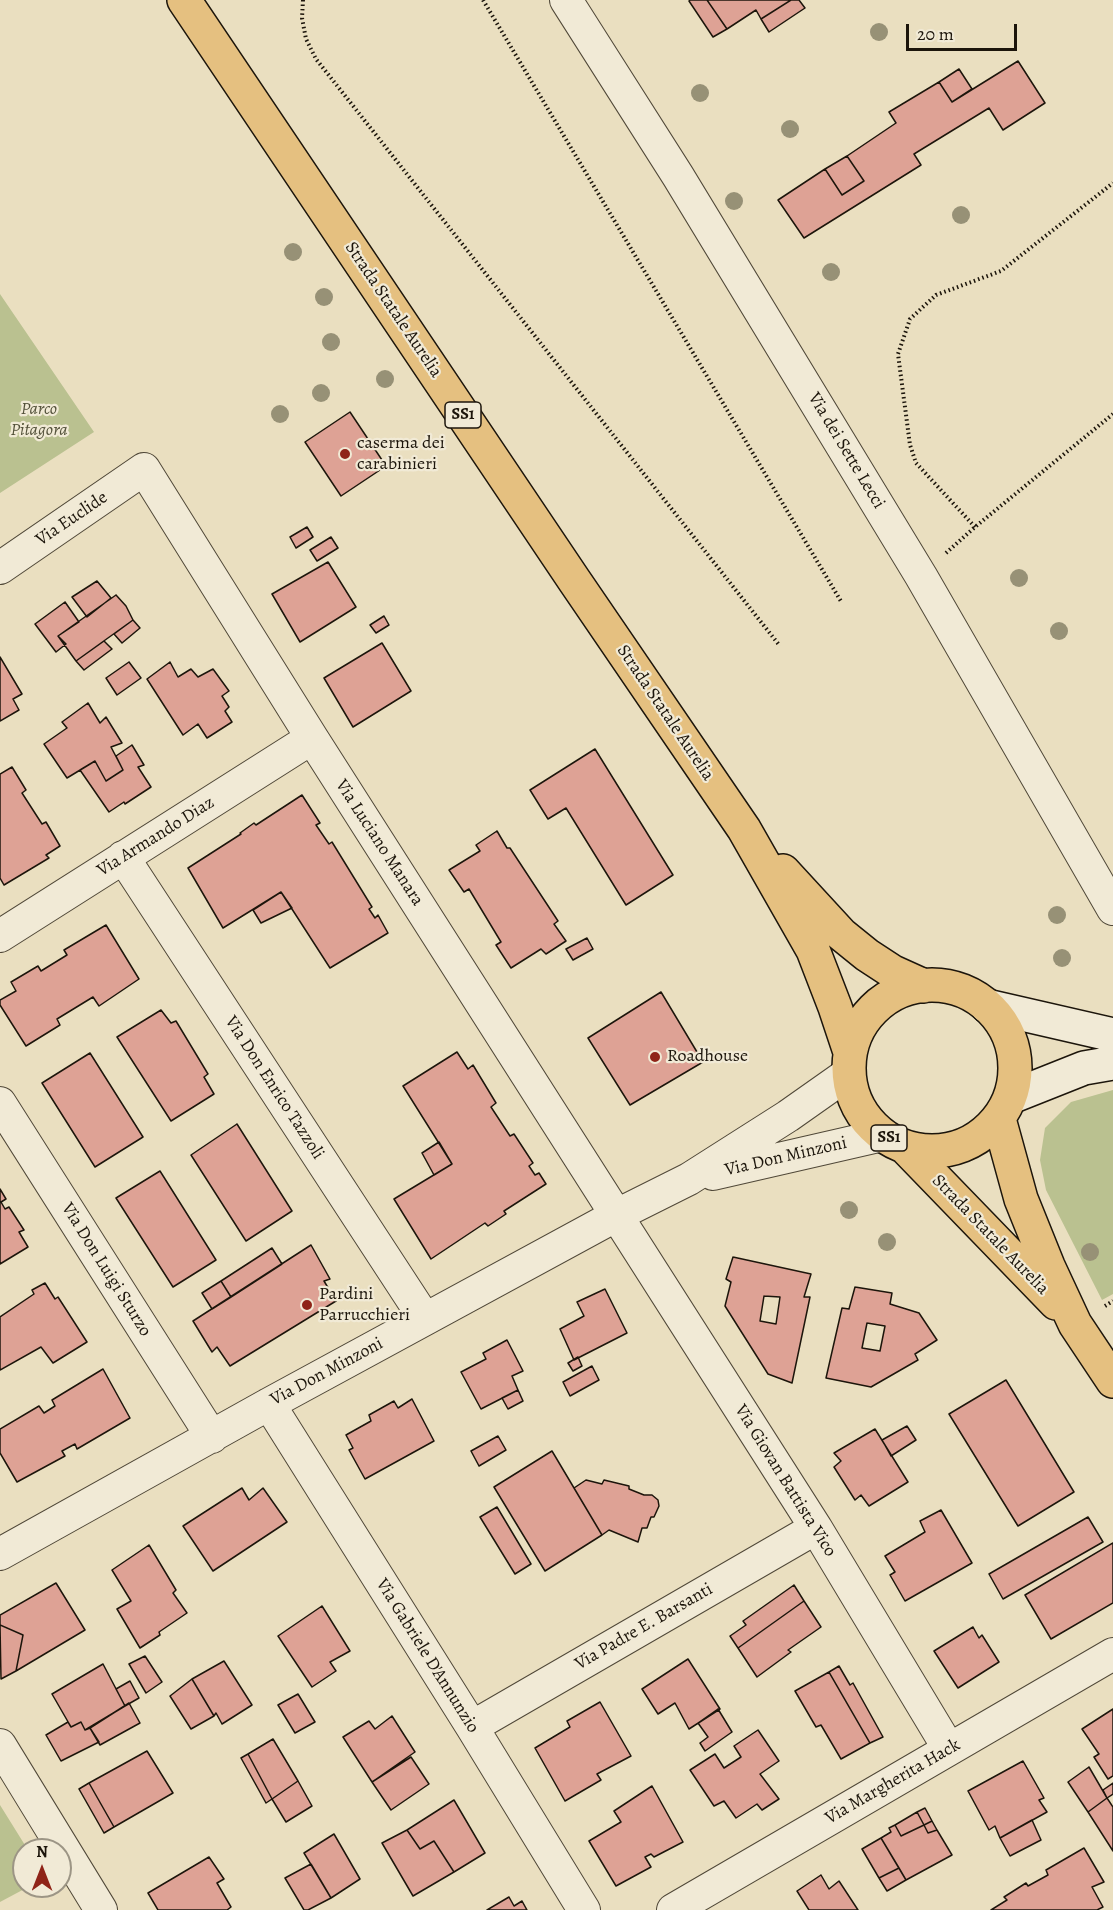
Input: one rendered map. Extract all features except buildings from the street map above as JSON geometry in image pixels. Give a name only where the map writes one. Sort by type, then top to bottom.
[{"type":"main road","name":"Strada Statale Aurelia","points":[[184,0],[744,829],[813,950],[835,1007],[850,1063]]},
{"type":"main road","name":"Strada Statale Aurelia","points":[[744,829],[841,934],[893,972],[924,986]]},
{"type":"main road","name":"SS1","points":[[924,986],[951,987],[964,991],[987,1006],[1008,1032],[1016,1065],[1015,1081],[1005,1108],[987,1131],[956,1148],[922,1151],[894,1141],[870,1123],[859,1108],[852,1091],[850,1063],[856,1035],[864,1020],[876,1007],[906,989],[924,986]]},
{"type":"main road","name":"Strada Statale Aurelia","points":[[1005,1108],[1021,1198],[1048,1266],[1086,1318],[1113,1381]]},
{"type":"main road","name":"Strada Statale Aurelia","points":[[894,1141],[1086,1318]]},
{"type":"street","name":"Via dei Sette Lecci","points":[[566,0],[678,176],[921,576],[1113,909]]},
{"type":"street","name":"Via Euclide","points":[[0,568],[144,469]]},
{"type":"street","name":"Via Luciano Manara","points":[[144,469],[312,738],[617,1215]]},
{"type":"street","name":"Via Armando Diaz","points":[[0,936],[312,738]]},
{"type":"street","name":"Via Don Enrico Tazzoli","points":[[123,857],[425,1319]]},
{"type":"street","points":[[987,1006],[1113,1035]]},
{"type":"street","name":"Via Don Minzoni","points":[[0,1554],[425,1319],[617,1215],[689,1179],[788,1116],[850,1063]]},
{"type":"street","points":[[1005,1108],[1084,1068],[1113,1063]]},
{"type":"street","name":"Via Don Luigi Sturzo","points":[[0,1102],[212,1437]]},
{"type":"street","name":"Via Don Minzoni","points":[[689,1179],[894,1141]]},
{"type":"street","name":"Via Giovan Battista Vico","points":[[617,1215],[816,1528],[949,1749]]},
{"type":"street","name":"Via Gabriele D'Annunzio","points":[[269,1404],[584,1910]]},
{"type":"street","name":"Via Padre E. Barsanti","points":[[472,1727],[816,1528]]},
{"type":"street","name":"Via Margherita Hack","points":[[673,1910],[1113,1654]]},
{"type":"street","points":[[0,1745],[101,1910]]},
{"type":"path","points":[[303,0],[302,18],[306,39],[315,59],[780,646]]},
{"type":"path","points":[[483,0],[842,603]]},
{"type":"path","points":[[975,527],[916,463],[910,445],[898,354],[910,319],[936,295],[1001,271],[1113,183]]},
{"type":"path","points":[[921,576],[975,527],[1113,414]]},
{"type":"path","points":[[1086,1318],[1113,1302]]},
{"type":"green space","name":"Parco Pitagora","points":[[0,294],[94,432],[0,493]]},
{"type":"green space","points":[[1113,1090],[1113,1294],[1102,1300],[1046,1190],[1040,1160],[1045,1128],[1071,1102]]},
{"type":"green space","points":[[0,1805],[21,1838],[12,1838],[12,1896],[0,1902]]},
{"type":"place","name":"caserma dei carabinieri","points":[[345,454]]},
{"type":"place","name":"Roadhouse","points":[[655,1057]]},
{"type":"place","name":"Pardini Parrucchieri","points":[[307,1305]]}]
